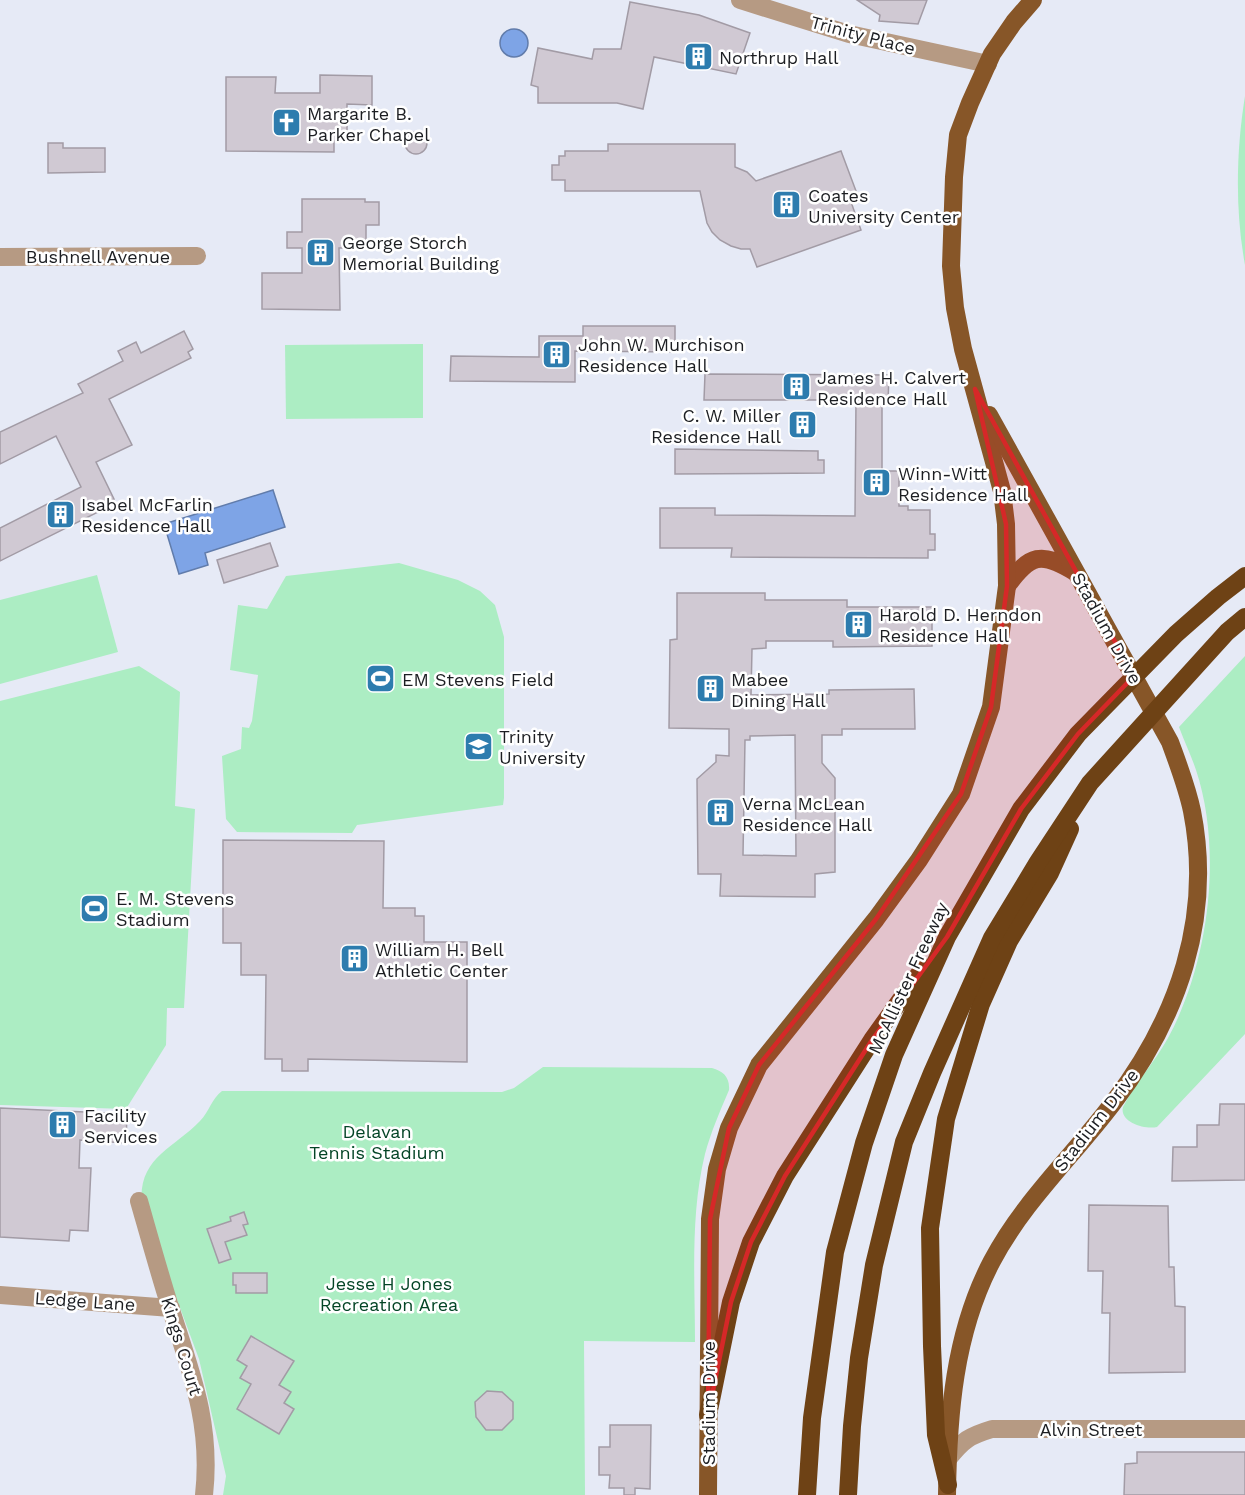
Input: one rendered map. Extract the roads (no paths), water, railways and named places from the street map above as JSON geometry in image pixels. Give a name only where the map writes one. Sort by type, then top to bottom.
[{"type":"highway","name":"McAllister Freeway","points":[[807,1495],[812,1418],[835,1252],[864,1143],[890,1066],[947,937],[1021,809],[1077,734],[1176,634],[1245,576]]},
{"type":"highway","points":[[848,1495],[859,1358],[874,1265],[904,1142],[992,938],[1090,783],[1227,632],[1245,617]]},
{"type":"highway","points":[[947,1490],[936,1434],[930,1228],[946,1119],[981,1004],[1009,941],[1050,873],[1090,783]]},
{"type":"highway","points":[[708,1414],[731,1302],[751,1242],[785,1176],[872,1040],[947,937]]},
{"type":"main road","name":"Stadium Drive","points":[[708,1495],[710,1219],[717,1169],[729,1128],[759,1065],[876,920],[919,860],[961,794],[991,707],[1007,586],[1006,524],[1002,492],[963,349],[955,308],[951,266],[954,177],[958,135],[970,103],[988,64],[1014,22],[1033,0]]},
{"type":"main road","name":"Stadium Drive","points":[[947,1490],[953,1387],[970,1310],[1006,1236],[1028,1205],[1113,1104],[1140,1065],[1162,1026],[1177,993],[1196,919],[1198,873],[1192,810],[1170,742],[975,389]]},
{"type":"main road","points":[[1007,586],[1019,570],[1030,561],[1041,558],[1055,560],[1076,573]]},
{"type":"street","name":"Trinity Place","points":[[740,0],[849,34],[988,64]]},
{"type":"street","name":"Bushnell Avenue","points":[[0,256],[196,256]]},
{"type":"street","name":"Kings Court","points":[[139,1201],[196,1384],[202,1414],[207,1471],[204,1495]]},
{"type":"street","name":"Ledge Lane","points":[[0,1295],[171,1308]]},
{"type":"street","name":"Alvin Street","points":[[948,1460],[962,1442],[971,1435],[992,1428],[1245,1430]]},
{"type":"water","points":[[514,29],[524,33],[528,43],[524,53],[514,57],[504,53],[500,43],[504,33]]},
{"type":"water","points":[[273,490],[285,527],[205,553],[208,565],[179,574],[164,524]]},
{"type":"place","name":"Northrup Hall","points":[[698,57]]},
{"type":"place","name":"Margarite B. Parker Chapel","points":[[286,123]]},
{"type":"place","name":"Coates University Center","points":[[787,205]]},
{"type":"place","name":"George Storch Memorial Building","points":[[321,252]]},
{"type":"place","name":"John W. Murchison Residence Hall","points":[[557,354]]},
{"type":"place","name":"James H. Calvert Residence Hall","points":[[796,387]]},
{"type":"place","name":"C. W. Miller Residence Hall","points":[[802,425]]},
{"type":"place","name":"Winn-Witt Residence Hall","points":[[877,483]]},
{"type":"place","name":"Isabel McFarlin Residence Hall","points":[[60,514]]},
{"type":"place","name":"Harold D. Herndon Residence Hall","points":[[858,624]]},
{"type":"place","name":"EM Stevens Field","points":[[381,679]]},
{"type":"place","name":"Mabee Dining Hall","points":[[710,689]]},
{"type":"place","name":"Trinity University","points":[[478,746]]},
{"type":"place","name":"Verna McLean Residence Hall","points":[[721,813]]},
{"type":"place","name":"E. M. Stevens Stadium","points":[[95,908]]},
{"type":"place","name":"William H. Bell Athletic Center","points":[[354,959]]},
{"type":"place","name":"Facility Services","points":[[63,1125]]},
{"type":"park label","name":"Delavan Tennis Stadium","points":[[377,1141]]},
{"type":"park label","name":"Jesse H Jones Recreation Area","points":[[389,1293]]}]
